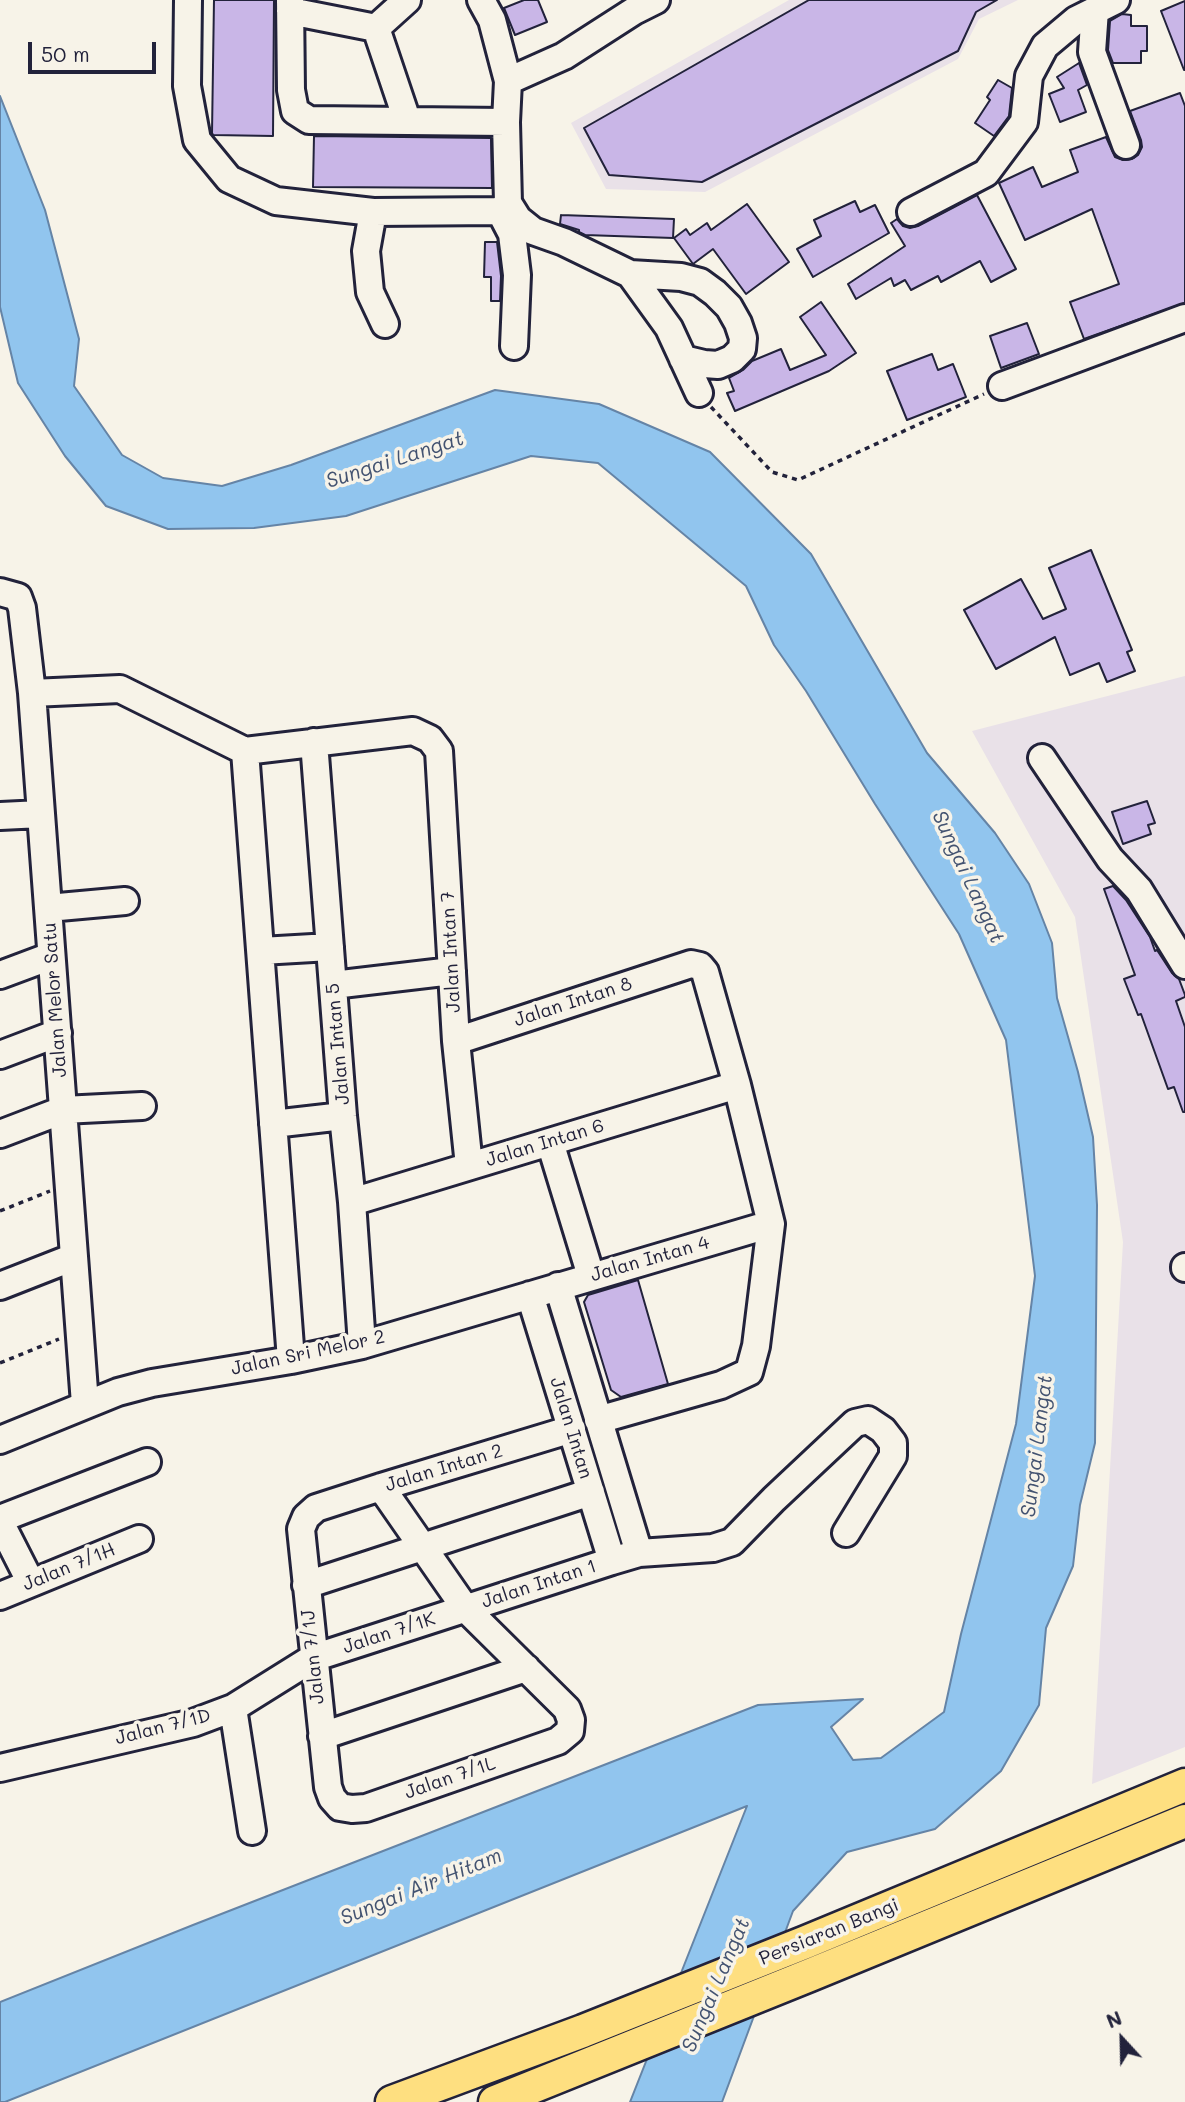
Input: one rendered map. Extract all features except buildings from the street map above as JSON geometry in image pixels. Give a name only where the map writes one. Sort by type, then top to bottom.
[{"type":"main road","name":"Persiaran Bangi","points":[[392,2102],[583,2031],[806,1942],[1185,1785]]},
{"type":"main road","name":"Persiaran Bangi","points":[[495,2102],[1185,1821]]},
{"type":"street","points":[[188,0],[187,86],[197,140],[229,179],[276,201],[373,212],[504,207],[533,231],[630,274],[681,277],[700,282],[729,307],[743,338],[742,349],[732,359],[718,365],[683,359]]},
{"type":"street","points":[[481,0],[492,20],[508,81],[504,207],[512,234],[517,275],[514,346]]},
{"type":"street","points":[[508,81],[564,56],[656,0]]},
{"type":"street","points":[[376,29],[395,3]]},
{"type":"street","points":[[1105,5],[1091,52],[1126,145]]},
{"type":"street","points":[[911,212],[986,173],[1024,122],[1028,76],[1045,46],[1076,20],[1105,5]]},
{"type":"street","points":[[376,29],[290,6],[291,90],[295,111],[309,120],[506,122]]},
{"type":"street","points":[[376,29],[407,120]]},
{"type":"street","points":[[373,212],[366,251],[370,292],[385,324]]},
{"type":"street","points":[[630,274],[669,328],[699,393]]},
{"type":"street","points":[[1002,386],[1185,318]]},
{"type":"street","name":"Jalan Melor Satu","points":[[9,595],[22,608],[32,693],[85,1404]]},
{"type":"street","points":[[32,693],[120,689],[245,751],[314,742]]},
{"type":"street","name":"Jalan Intan 7","points":[[314,742],[412,730],[430,739],[439,751],[456,1041],[469,1166]]},
{"type":"street","name":"Jalan Intan 5","points":[[314,742],[362,1345]]},
{"type":"street","points":[[245,751],[291,1360]]},
{"type":"street","points":[[1042,758],[1110,859],[1139,890],[1185,965]]},
{"type":"street","points":[[0,816],[41,814]]},
{"type":"street","points":[[48,908],[125,901]]},
{"type":"street","points":[[261,951],[330,947]]},
{"type":"street","points":[[0,975],[51,956]]},
{"type":"street","name":"Jalan Intan 8","points":[[456,1041],[691,964],[700,966],[705,972],[737,1085]]},
{"type":"street","points":[[333,985],[452,971]]},
{"type":"street","points":[[0,1055],[58,1033]]},
{"type":"street","points":[[598,1420],[721,1385],[749,1372],[755,1346],[771,1224],[737,1085]]},
{"type":"street","name":"Jalan Intan 6","points":[[352,1202],[737,1085]]},
{"type":"street","points":[[0,1134],[63,1110],[142,1106]]},
{"type":"street","points":[[274,1124],[343,1116]]},
{"type":"street","points":[[550,1142],[591,1276]]},
{"type":"street","name":"Jalan Intan 4","points":[[530,1295],[771,1224]]},
{"type":"street","points":[[0,1286],[74,1257]]},
{"type":"street","points":[[558,1286],[639,1553]]},
{"type":"street","name":"Jalan Sri Melor 2","points":[[0,1440],[118,1392],[152,1383],[291,1360],[362,1345],[530,1295]]},
{"type":"street","name":"Jalan Intan","points":[[530,1295],[612,1561]]},
{"type":"street","name":"Jalan Intan 1","points":[[465,1608],[639,1553],[713,1548],[732,1542],[855,1423],[868,1420],[883,1430],[893,1443],[893,1456],[846,1532]]},
{"type":"street","name":"Jalan Intan 2","points":[[316,1508],[572,1429]]},
{"type":"street","points":[[31,1583],[0,1521],[147,1462]]},
{"type":"street","points":[[322,1736],[526,1668],[465,1608],[381,1487]]},
{"type":"street","points":[[306,1585],[591,1492]]},
{"type":"street","name":"Jalan 7/1J","points":[[316,1508],[306,1517],[301,1529],[328,1787],[332,1798],[340,1807]]},
{"type":"street","name":"Jalan 7/1H","points":[[0,1596],[139,1539]]},
{"type":"street","name":"Jalan 7/1K","points":[[313,1658],[465,1608]]},
{"type":"street","name":"Jalan 7/1D","points":[[0,1768],[193,1723],[233,1708],[313,1658]]},
{"type":"street","name":"Jalan 7/1L","points":[[340,1807],[366,1808],[558,1741],[570,1731],[571,1720],[567,1709],[526,1668]]},
{"type":"street","points":[[233,1708],[252,1831]]},
{"type":"path","points":[[699,393],[772,472],[798,480],[1002,386]]},
{"type":"path","points":[[0,1211],[67,1184]]},
{"type":"path","points":[[0,1363],[79,1331]]},
{"type":"shaded area","points":[[789,0],[1018,0],[979,19],[958,59],[705,192],[606,189],[571,123]]},
{"type":"shaded area","points":[[1185,676],[1185,1747],[1092,1784],[1123,1242],[1075,917],[972,731]]},
{"type":"water","points":[[0,96],[45,210],[79,339],[74,386],[122,455],[163,478],[222,486],[291,465],[495,390],[599,404],[710,452],[811,554],[927,753],[995,833],[1029,884],[1052,943],[1057,998],[1093,1137],[1097,1205],[1095,1443],[1080,1505],[1073,1566],[1046,1628],[1039,1705],[1001,1771],[935,1829],[847,1852],[793,1911],[722,2102],[630,2102],[747,1806],[0,2102],[0,2002],[758,1705],[863,1699],[831,1727],[853,1760],[881,1758],[944,1712],[961,1634],[1016,1424],[1035,1276],[1006,1040],[959,934],[806,691],[774,645],[746,586],[598,463],[531,456],[346,516],[254,528],[168,529],[106,506],[65,456],[18,383],[0,307]]},
{"type":"water label","name":"Sungai Langat","points":[[395,460]]},
{"type":"water label","name":"Sungai Langat","points":[[968,877]]},
{"type":"water label","name":"Sungai Langat","points":[[1037,1446]]},
{"type":"water label","name":"Sungai Air Hitam","points":[[421,1887]]},
{"type":"water label","name":"Sungai Langat","points":[[716,1985]]}]
